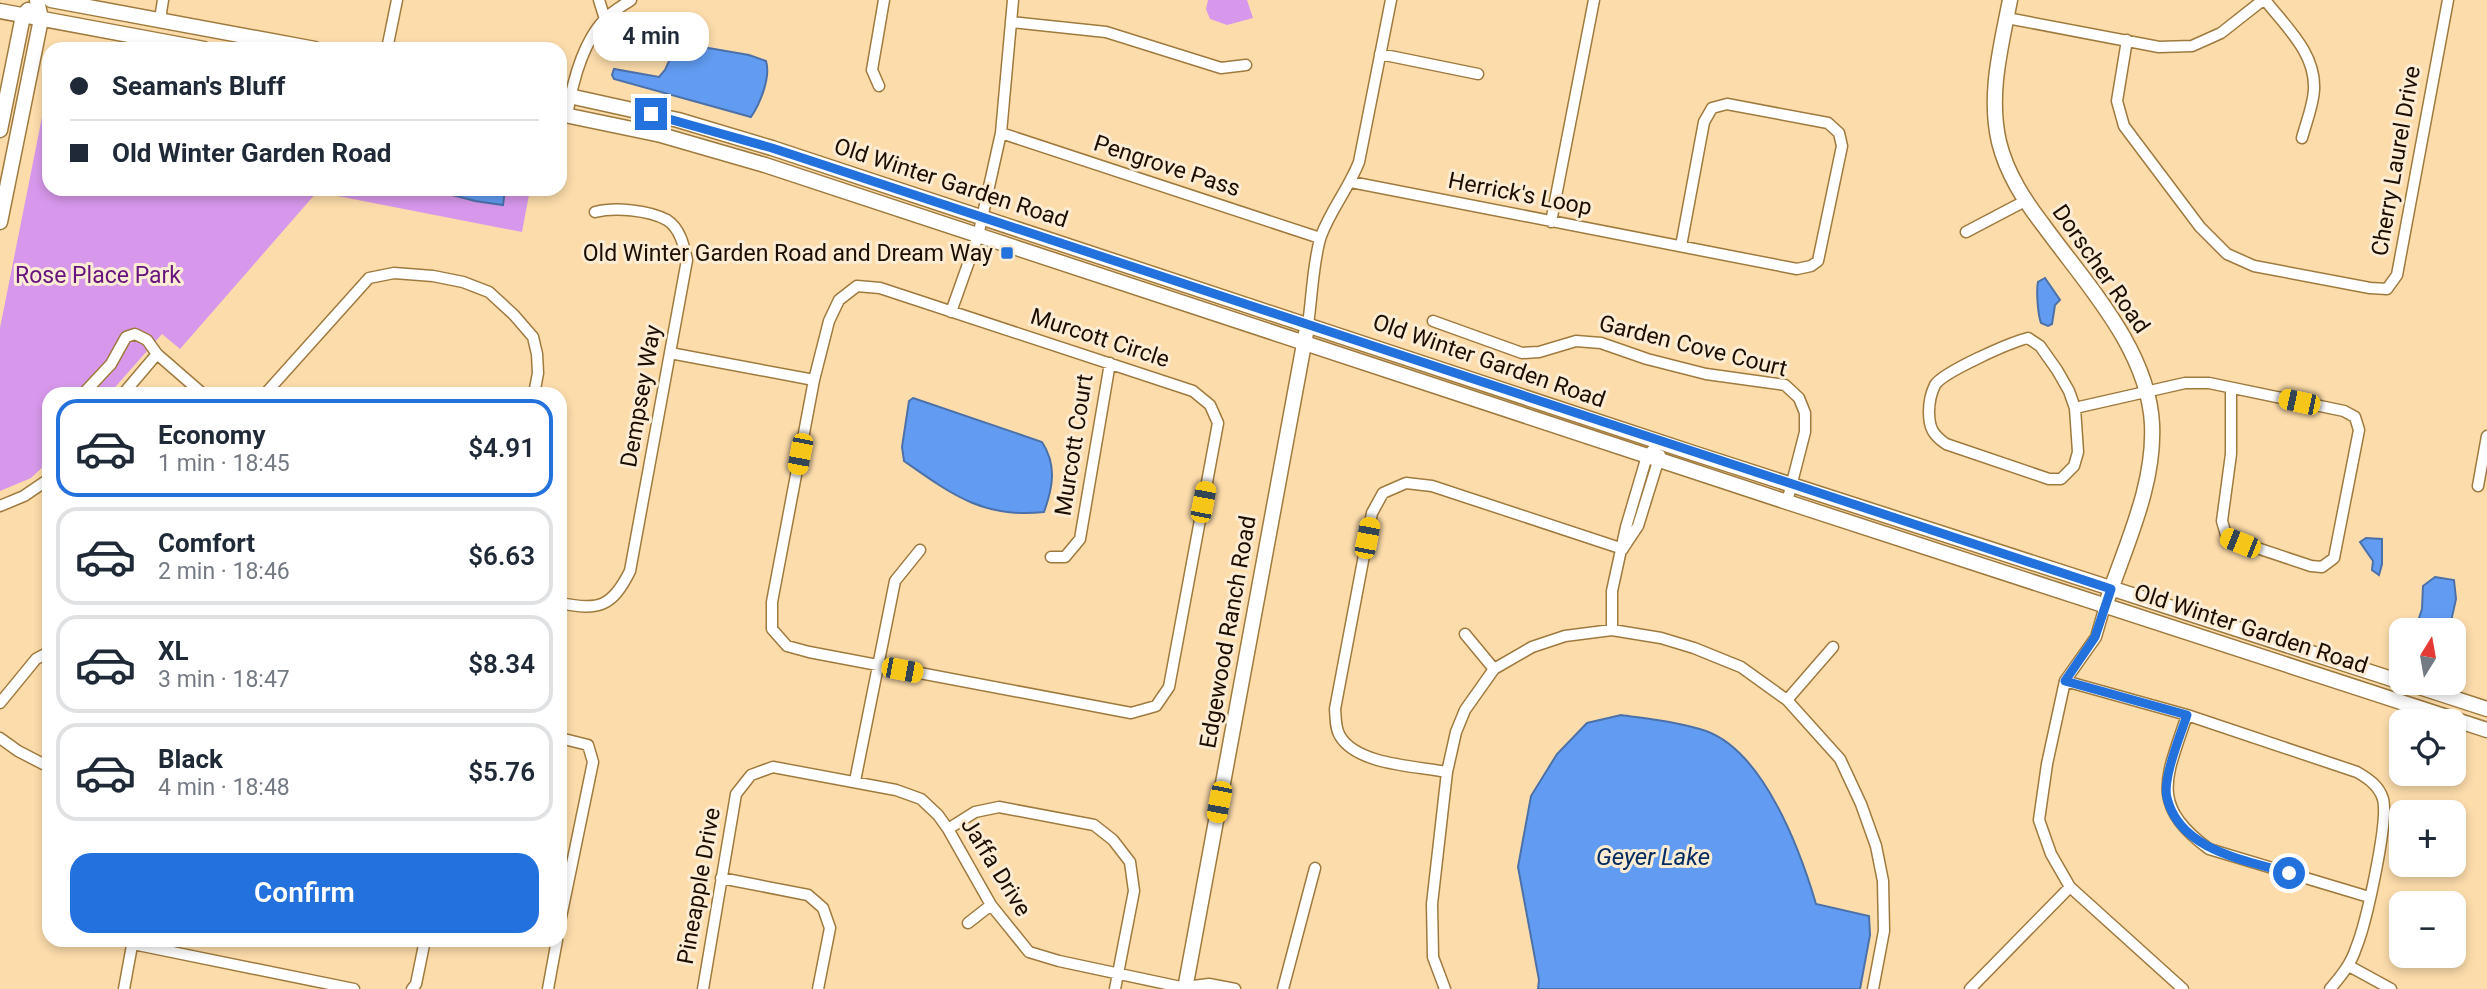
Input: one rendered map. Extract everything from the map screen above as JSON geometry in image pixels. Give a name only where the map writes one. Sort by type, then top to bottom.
[{"type":"main road","points":[[0,130],[23,16],[36,0]]},
{"type":"main road","points":[[0,222],[41,19],[36,0]]},
{"type":"main road","points":[[51,0],[279,42]]},
{"type":"main road","name":"Dorscher Road","points":[[2010,0],[1995,84],[1996,122],[2006,165],[2025,201],[2126,339],[2147,391],[2152,436],[2148,472],[2132,530],[2105,606]]},
{"type":"main road","points":[[0,11],[166,42]]},
{"type":"main road","name":"Old Winter Garden Road","points":[[567,95],[678,120],[759,144],[1660,442],[2389,678]]},
{"type":"main road","name":"Old Winter Garden Road","points":[[567,116],[661,135],[752,162],[2487,730]]},
{"type":"main road","name":"Edgewood Ranch Road","points":[[1187,988],[1308,324]]},
{"type":"main road","name":"Old Winter Garden Road","points":[[2443,695],[2487,709]]},
{"type":"street","points":[[160,19],[163,0]]},
{"type":"street","points":[[388,42],[397,0]]},
{"type":"street","points":[[599,0],[605,19]]},
{"type":"street","points":[[567,91],[588,45],[605,19],[631,0]]},
{"type":"street","points":[[879,86],[872,69],[884,0]]},
{"type":"street","points":[[951,312],[978,236],[1001,133],[1013,0]]},
{"type":"street","points":[[1308,324],[1320,238],[1332,210],[1351,182],[1359,162],[1391,0]]},
{"type":"street","points":[[1551,222],[1594,0]]},
{"type":"street","points":[[2007,18],[2159,47],[2192,46],[2221,33],[2264,0],[2304,49],[2312,67],[2314,90],[2302,138]]},
{"type":"street","name":"Cherry Laurel Drive","points":[[2127,40],[2117,101],[2124,126],[2200,227],[2227,254],[2254,265],[2387,289],[2397,275],[2448,0]]},
{"type":"street","points":[[1012,22],[1106,32],[1221,68],[1246,65]]},
{"type":"street","points":[[1380,54],[1478,74]]},
{"type":"street","name":"Herrick's Loop","points":[[1351,182],[1797,269],[1811,266],[1818,261],[1842,146],[1839,133],[1828,123],[1727,103],[1712,108],[1703,122],[1681,246]]},
{"type":"street","name":"Pengrove Pass","points":[[1001,133],[1320,238]]},
{"type":"street","points":[[1966,232],[2025,201]]},
{"type":"street","name":"Dempsey Way","points":[[567,604],[585,608],[606,602],[620,592],[631,571],[687,260],[683,240],[668,221],[635,211],[610,208],[595,212]]},
{"type":"street","points":[[271,387],[369,278],[394,272],[453,280],[489,292],[533,337],[538,373],[535,387]]},
{"type":"street","name":"Murcott Circle","points":[[857,286],[880,288],[951,312],[1193,391],[1210,405],[1218,423],[1169,687],[1156,706],[1131,713],[877,666],[787,646],[772,629],[772,602],[814,380],[829,321],[839,300],[857,286]]},
{"type":"street","name":"Garden Cove Court","points":[[1433,321],[1522,353],[1538,352],[1576,341],[1601,343],[1647,359],[1706,374],[1785,385],[1799,398],[1805,413],[1805,432],[1787,502]]},
{"type":"street","points":[[90,387],[111,364],[129,335],[140,335],[147,340],[157,354],[195,387]]},
{"type":"street","points":[[2028,338],[2040,346],[2057,370],[2075,408],[2078,452],[2074,466],[2062,479],[2049,480],[1946,444],[1936,437],[1929,424],[1929,404],[1936,384],[1949,374],[2011,342],[2028,338]]},
{"type":"street","points":[[670,353],[814,380]]},
{"type":"street","points":[[129,387],[157,354]]},
{"type":"street","name":"Murcott Court","points":[[1051,557],[1065,557],[1080,539],[1110,363]]},
{"type":"street","points":[[2075,408],[2185,383],[2209,383],[2344,411],[2355,417],[2359,429],[2334,558],[2322,568],[2227,538],[2222,521],[2233,427],[2231,388]]},
{"type":"street","points":[[2477,486],[2487,436]]},
{"type":"street","points":[[1612,630],[1612,591],[1623,549],[1638,526],[1653,458],[1660,442]]},
{"type":"street","points":[[1447,772],[1367,758],[1350,749],[1339,736],[1336,726],[1335,709],[1372,513],[1383,493],[1406,483],[1432,486],[1623,549]]},
{"type":"street","points":[[0,506],[24,496],[42,484]]},
{"type":"street","points":[[855,781],[895,581],[920,551]]},
{"type":"street","points":[[2105,606],[2095,637],[2065,681],[2047,764],[2039,820],[2050,854],[2070,887],[2183,989]]},
{"type":"street","points":[[1445,989],[1433,957],[1432,904],[1447,772],[1456,733],[1465,710],[1494,669],[1532,647],[1565,635],[1612,630],[1661,638],[1741,667],[1787,701],[1840,759],[1861,804],[1876,846],[1884,881],[1884,931],[1873,989]]},
{"type":"street","points":[[1465,634],[1494,669]]},
{"type":"street","points":[[1787,701],[1833,647]]},
{"type":"street","points":[[0,703],[36,659],[42,656]]},
{"type":"street","points":[[2065,681],[2187,715],[2357,772],[2372,780],[2382,796],[2384,823],[2357,946],[2349,966],[2330,989]]},
{"type":"street","points":[[2187,715],[2169,769],[2166,797],[2178,820],[2191,836],[2209,849],[2369,897]]},
{"type":"street","points":[[0,738],[42,763]]},
{"type":"street","points":[[567,740],[588,745],[593,762],[567,861]]},
{"type":"street","name":"Pineapple Drive","points":[[703,989],[736,794],[751,775],[772,767],[855,781]]},
{"type":"street","name":"Jaffa Drive","points":[[855,781],[897,790],[921,799],[948,829],[991,905],[1029,952],[1059,961],[1187,988],[1209,984],[1235,989]]},
{"type":"street","points":[[948,829],[975,812],[999,807],[1094,825],[1113,840],[1130,862],[1134,891],[1115,989]]},
{"type":"street","points":[[1283,989],[1314,868]]},
{"type":"street","points":[[721,878],[808,895],[823,908],[830,928],[818,989]]},
{"type":"street","points":[[1970,989],[2070,887]]},
{"type":"street","points":[[968,923],[991,905]]},
{"type":"street","points":[[124,989],[132,947]]},
{"type":"street","points":[[157,947],[354,989]]},
{"type":"street","points":[[412,989],[416,984],[424,947]]},
{"type":"street","points":[[548,989],[556,947]]},
{"type":"street","points":[[2349,966],[2390,989]]},
{"type":"green space","points":[[1208,0],[1247,0],[1253,18],[1227,25],[1210,19],[1206,9]]},
{"type":"green space","name":"Rose Place Park","points":[[42,117],[42,196],[314,196],[180,349],[162,334],[115,387],[42,387],[42,468],[31,478],[0,491],[0,328]]},
{"type":"green space","name":"Rose Place Park","points":[[338,196],[529,196],[522,232]]},
{"type":"water","points":[[691,45],[749,55],[766,61],[764,90],[751,117],[614,79],[612,75],[614,69],[659,77],[675,48]]},
{"type":"water","points":[[456,196],[504,196],[503,205]]},
{"type":"water","points":[[2045,278],[2060,300],[2055,305],[2052,324],[2048,326],[2041,323],[2037,291],[2038,282]]},
{"type":"water","points":[[913,398],[1042,442],[1052,468],[1050,494],[1044,512],[1003,512],[969,502],[904,461],[902,447],[909,401]]},
{"type":"water","points":[[2366,538],[2382,539],[2379,575],[2372,570],[2373,561],[2360,542]]},
{"type":"water","points":[[2435,577],[2454,580],[2456,599],[2452,618],[2419,618],[2423,586]]},
{"type":"water","name":"Geyer Lake","points":[[1621,715],[1675,723],[1706,731],[1727,742],[1745,759],[1777,805],[1800,857],[1816,904],[1869,916],[1870,935],[1860,989],[1538,989],[1539,980],[1518,867],[1531,796],[1557,754],[1587,723]]},
{"type":"place","name":"Old Winter Garden Road and Dream Way","points":[[1007,253]]},
{"type":"route","points":[[651,114],[772,148],[2111,589],[2095,637],[2065,681],[2187,715],[2169,769],[2166,797],[2178,820],[2191,836],[2209,849],[2289,873]]}]
